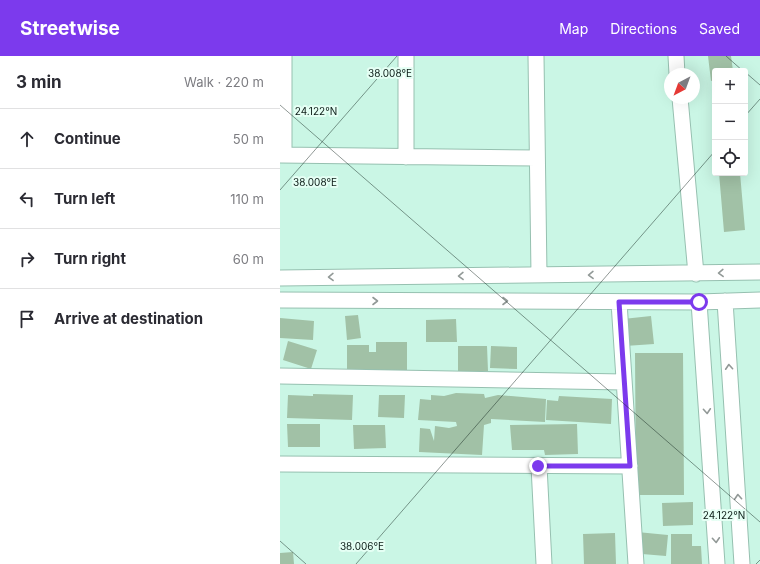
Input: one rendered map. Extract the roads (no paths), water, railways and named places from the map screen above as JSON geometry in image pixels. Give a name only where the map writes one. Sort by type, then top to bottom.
[{"type":"street","points":[[284,56],[282,155],[537,158]]},
{"type":"street","points":[[406,56],[406,156]]},
{"type":"street","points":[[536,56],[539,275]]},
{"type":"street","points":[[676,56],[677,68]]},
{"type":"street","points":[[681,104],[696,274]]},
{"type":"street","points":[[280,278],[760,272]]},
{"type":"street","points":[[280,300],[699,302],[760,300]]},
{"type":"street","points":[[725,301],[742,564]]},
{"type":"street","points":[[619,302],[636,564]]},
{"type":"street","points":[[699,302],[717,564]]},
{"type":"street","points":[[280,376],[624,382]]},
{"type":"street","points":[[280,464],[630,466]]},
{"type":"street","points":[[538,466],[544,564]]}]
